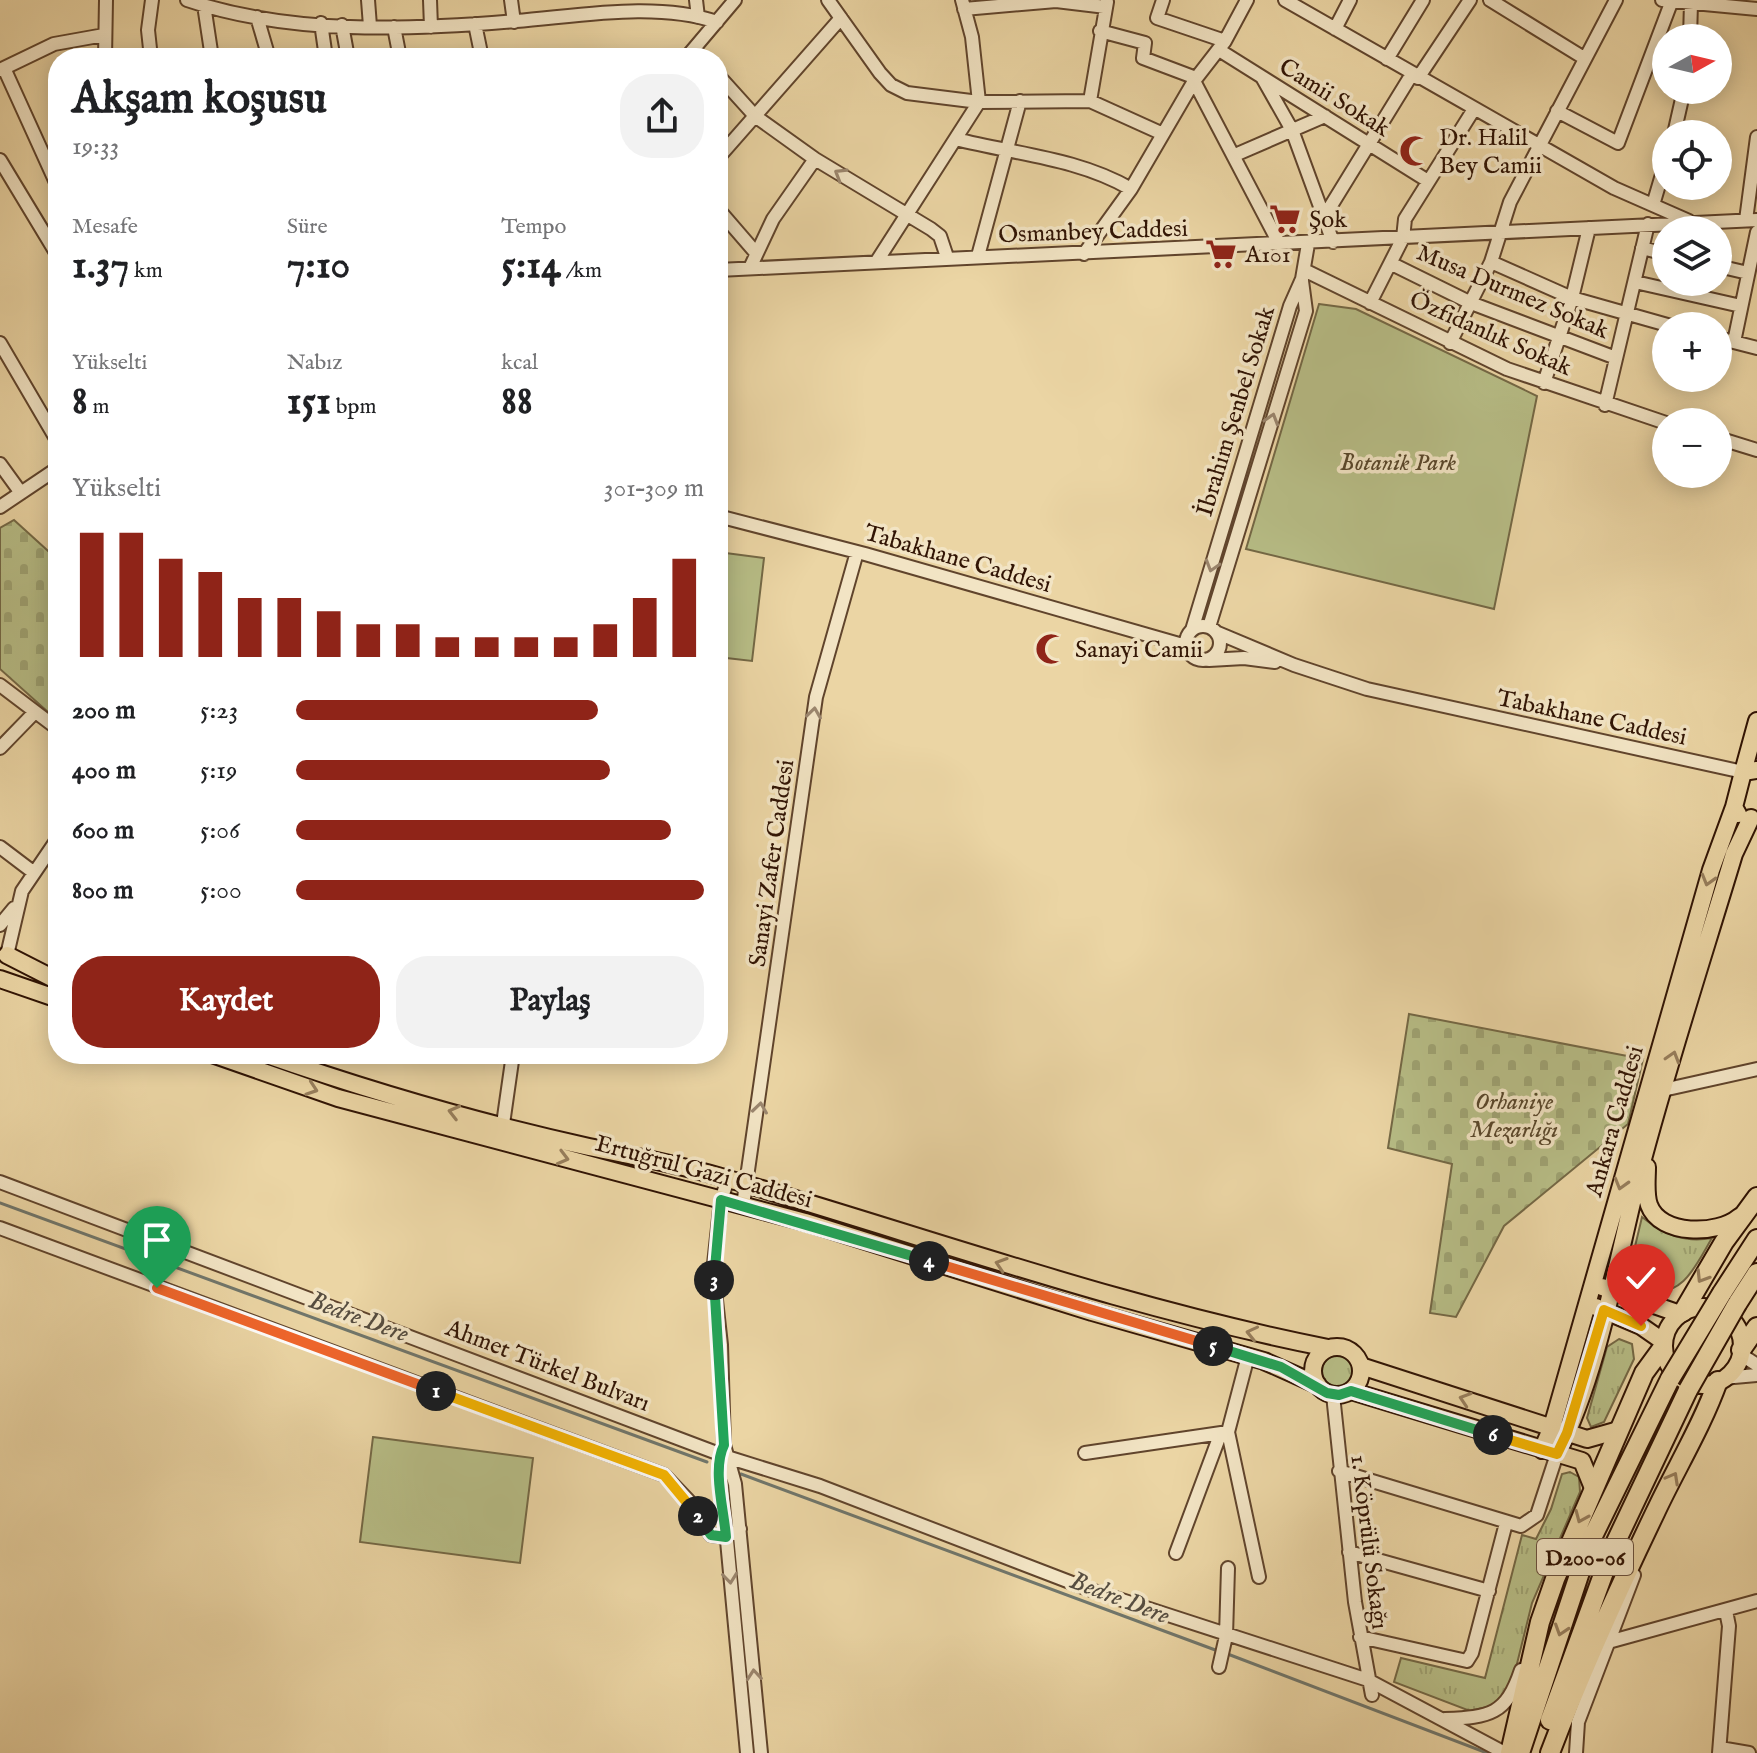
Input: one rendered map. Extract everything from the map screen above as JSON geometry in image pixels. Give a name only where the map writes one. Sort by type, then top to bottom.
[{"type":"highway","points":[[1682,1313],[1717,1253],[1753,1202]]},
{"type":"highway","name":"D200-06","points":[[1518,1750],[1757,1239]]},
{"type":"highway","name":"D200-06","points":[[1518,1750],[1590,1542],[1670,1379],[1730,1298],[1757,1273]]},
{"type":"highway","points":[[1741,1352],[1757,1327]]},
{"type":"highway","points":[[1518,1750],[1538,1630],[1555,1579],[1644,1373],[1664,1345]]},
{"type":"highway","points":[[1550,1753],[1582,1670],[1655,1512],[1702,1426],[1720,1380]]},
{"type":"main road","name":"Ankara Caddesi","points":[[1560,1430],[1587,1304],[1711,870],[1750,771],[1757,727]]},
{"type":"main road","points":[[1734,807],[1738,813],[1754,816]]},
{"type":"main road","name":"Ankara Caddesi","points":[[1549,1452],[1604,1310],[1648,1142],[1734,854],[1754,816]]},
{"type":"main road","points":[[3,951],[7,966],[0,978],[48,995]]},
{"type":"main road","points":[[3,951],[48,976]]},
{"type":"main road","name":"Ertuğrul Gazi Caddesi","points":[[241,1064],[338,1098],[728,1179],[1045,1279],[1188,1318],[1328,1348]]},
{"type":"main road","name":"Ertuğrul Gazi Caddesi","points":[[293,1064],[721,1200],[1248,1356],[1318,1385]]},
{"type":"main road","points":[[1648,1142],[1649,1207],[1659,1218],[1707,1232],[1729,1225],[1753,1202]]},
{"type":"main road","points":[[1593,1284],[1682,1313]]},
{"type":"main road","points":[[1587,1304],[1641,1326],[1664,1345],[1673,1371],[1683,1380],[1695,1384],[1720,1380],[1730,1373],[1741,1352],[1741,1338],[1728,1316],[1704,1307],[1682,1313],[1671,1323],[1664,1345]]},
{"type":"main road","points":[[1593,1488],[1582,1461],[1351,1391],[1333,1395],[1318,1385],[1314,1364],[1328,1348],[1349,1350],[1361,1366],[1560,1430],[1596,1438],[1619,1430]]},
{"type":"main road","points":[[1351,1391],[1360,1380],[1361,1366]]},
{"type":"street","points":[[105,48],[106,0]]},
{"type":"street","points":[[150,48],[148,30],[152,0]]},
{"type":"street","points":[[187,0],[257,17],[342,25],[431,27],[650,13],[698,17],[717,22]]},
{"type":"street","points":[[368,0],[370,26]]},
{"type":"street","points":[[430,0],[431,27]]},
{"type":"street","points":[[511,0],[514,22]]},
{"type":"street","points":[[580,0],[581,16]]},
{"type":"street","points":[[696,0],[698,17]]},
{"type":"street","points":[[700,48],[735,0]]},
{"type":"street","points":[[828,0],[891,85],[907,93],[979,102],[1090,101],[1163,134]]},
{"type":"street","name":"Camii Sokak","points":[[1163,0],[1157,18],[1222,46],[1262,77],[1428,181]]},
{"type":"street","points":[[1084,254],[1131,189],[1195,79],[1222,46],[1247,0]]},
{"type":"street","points":[[1285,0],[1539,147],[1678,216]]},
{"type":"street","points":[[1335,29],[1350,0]]},
{"type":"street","points":[[1387,59],[1423,0]]},
{"type":"street","points":[[1324,217],[1415,76],[1470,0]]},
{"type":"street","points":[[1490,0],[1584,58]]},
{"type":"street","points":[[1450,343],[1491,262],[1496,235],[1616,0]]},
{"type":"street","points":[[877,261],[979,102],[972,37],[963,4],[1056,1],[1107,4],[1090,101]]},
{"type":"street","points":[[1557,111],[1618,143],[1666,1],[1738,3],[1757,9]]},
{"type":"street","points":[[1690,24],[1691,3]]},
{"type":"street","points":[[204,5],[210,48]]},
{"type":"street","points":[[257,17],[266,48]]},
{"type":"street","points":[[728,147],[841,18]]},
{"type":"street","points":[[321,23],[325,48]]},
{"type":"street","points":[[475,24],[480,48]]},
{"type":"street","points":[[342,25],[346,48]]},
{"type":"street","points":[[394,27],[398,48]]},
{"type":"street","points":[[1100,31],[1145,43],[1143,58],[1195,79],[1280,245]]},
{"type":"street","points":[[48,166],[2,69],[54,44],[104,35]]},
{"type":"street","points":[[1262,77],[1292,130],[1333,242]]},
{"type":"street","points":[[728,86],[755,116],[815,159],[940,236],[947,257]]},
{"type":"street","points":[[978,256],[1020,101]]},
{"type":"street","points":[[1370,303],[1403,238],[1405,219],[1474,109]]},
{"type":"street","points":[[1235,155],[1325,116]]},
{"type":"street","points":[[1751,220],[1757,137]]},
{"type":"street","points":[[956,139],[1091,169],[1131,189]]},
{"type":"street","points":[[750,268],[773,219],[815,159]]},
{"type":"street","points":[[0,160],[48,239]]},
{"type":"street","points":[[1653,205],[1654,200]]},
{"type":"street","points":[[728,221],[756,253]]},
{"type":"street","points":[[1605,405],[1648,224]]},
{"type":"street","name":"Osmanbey Caddesi","points":[[728,269],[947,257],[1084,254],[1496,235],[1652,224]]},
{"type":"street","points":[[1544,383],[1572,298],[1589,228]]},
{"type":"street","points":[[1757,232],[1734,342],[1757,348]]},
{"type":"street","points":[[1303,274],[1308,244]]},
{"type":"street","points":[[1642,248],[1652,250]]},
{"type":"street","points":[[1491,262],[1572,298],[1652,321]]},
{"type":"street","name":"Musa Durmez Sokak","points":[[1392,264],[1471,303],[1616,358]]},
{"type":"street","points":[[1732,269],[1748,273]]},
{"type":"street","name":"Özfidanlık Sokak","points":[[1303,274],[1544,383],[1652,419]]},
{"type":"street","name":"İbrahim Şenbel Sokak","points":[[1192,630],[1290,306],[1303,274]]},
{"type":"street","name":"İbrahim Şenbel Sokak","points":[[1213,630],[1263,447],[1306,311],[1303,274]]},
{"type":"street","points":[[1635,282],[1741,306]]},
{"type":"street","points":[[0,343],[48,425]]},
{"type":"street","points":[[1732,442],[1757,450]]},
{"type":"street","points":[[1249,443],[1263,447]]},
{"type":"street","points":[[0,464],[21,493]]},
{"type":"street","points":[[0,507],[48,475]]},
{"type":"street","name":"Tabakhane Caddesi","points":[[728,519],[1186,646]]},
{"type":"street","name":"Sanayi Zafer Caddesi","points":[[743,1205],[749,1185],[816,697],[857,552]]},
{"type":"street","points":[[1192,630],[1213,630],[1294,665],[1244,658],[1195,659],[1186,646],[1192,630]]},
{"type":"street","points":[[1206,660],[1219,651],[1213,630]]},
{"type":"street","name":"Tabakhane Caddesi","points":[[1294,665],[1396,696],[1750,771]]},
{"type":"street","points":[[0,685],[48,722]]},
{"type":"street","points":[[0,748],[35,712]]},
{"type":"street","points":[[0,847],[33,872]]},
{"type":"street","points":[[0,925],[16,905],[48,852]]},
{"type":"street","points":[[3,951],[16,905]]},
{"type":"street","points":[[501,1132],[511,1064]]},
{"type":"street","points":[[1663,1090],[1756,1066]]},
{"type":"street","points":[[728,1179],[721,1200],[713,1273],[721,1345],[726,1537],[747,1753]]},
{"type":"street","name":"Ahmet Türkel Bulvarı","points":[[0,1182],[820,1486],[1225,1640],[1368,1680],[1442,1719],[1518,1750]]},
{"type":"street","points":[[0,1228],[664,1475],[688,1500],[711,1535],[726,1537],[740,1529]]},
{"type":"street","points":[[1741,1352],[1757,1365]]},
{"type":"street","points":[[1176,1553],[1224,1433],[1248,1356]]},
{"type":"street","points":[[1720,1380],[1757,1375]]},
{"type":"street","name":"1. Köprülü Sokağı","points":[[1333,1395],[1339,1471],[1360,1637],[1372,1695]]},
{"type":"street","points":[[1085,1453],[1224,1433]]},
{"type":"street","points":[[1224,1433],[1259,1577]]},
{"type":"street","points":[[725,1452],[740,1529],[761,1753]]},
{"type":"street","points":[[1339,1471],[1506,1523],[1525,1525],[1533,1520],[1549,1452]]},
{"type":"street","points":[[1576,1753],[1578,1722],[1612,1641],[1655,1512]]},
{"type":"street","points":[[1360,1637],[1467,1661],[1472,1653],[1506,1523]]},
{"type":"street","points":[[1349,1552],[1489,1591]]},
{"type":"street","points":[[1219,1667],[1225,1640],[1228,1568]]},
{"type":"street","points":[[1612,1641],[1757,1601]]},
{"type":"street","points":[[1726,1611],[1729,1626],[1719,1751],[1749,1753]]},
{"type":"street","points":[[1442,1719],[1483,1716],[1508,1701],[1538,1630]]},
{"type":"green space","name":"Botanik Park","points":[[1319,304],[1356,309],[1537,396],[1494,609],[1246,549]]},
{"type":"green space","points":[[14,520],[48,551],[48,712],[0,669],[0,528]]},
{"type":"green space","points":[[728,553],[764,558],[752,661],[728,658]]},
{"type":"green space","name":"Orhaniye Mezarlığı","points":[[1409,1014],[1643,1059],[1628,1124],[1504,1226],[1456,1317],[1430,1313],[1452,1164],[1388,1148]]},
{"type":"green space","points":[[1642,1217],[1658,1229],[1675,1236],[1712,1238],[1688,1277],[1671,1289],[1648,1290],[1636,1285],[1628,1276]]},
{"type":"green space","points":[[1619,1339],[1632,1344],[1634,1359],[1604,1422],[1591,1427],[1587,1418],[1607,1347]]},
{"type":"green space","points":[[1338,1355],[1349,1360],[1354,1371],[1349,1382],[1338,1387],[1327,1382],[1322,1371],[1327,1360]]},
{"type":"green space","points":[[373,1437],[533,1458],[520,1563],[360,1542]]},
{"type":"green space","points":[[1570,1472],[1579,1477],[1580,1492],[1532,1603],[1510,1692],[1495,1705],[1470,1711],[1394,1682],[1401,1658],[1485,1678],[1522,1535],[1536,1539],[1551,1509],[1562,1474]]},
{"type":"waterway","name":"Bedre Dere","points":[[0,1203],[707,1462]]},
{"type":"waterway","name":"Bedre Dere","points":[[741,1474],[1218,1651]]},
{"type":"waterway","name":"Bedre Dere","points":[[1225,1653],[1487,1753]]},
{"type":"place","name":"Dr. Halil Bey Camii","points":[[1415,151]]},
{"type":"place","name":"Şok","points":[[1285,219]]},
{"type":"place","name":"A101","points":[[1221,254]]},
{"type":"place","name":"Sanayi Camii","points":[[1051,649]]},
{"type":"route","points":[[157,1288],[664,1475],[688,1500],[707,1531],[715,1537],[726,1537],[720,1453],[724,1445],[721,1345],[713,1273],[721,1200],[805,1222],[1092,1312],[1264,1361],[1295,1373],[1333,1395],[1351,1391],[1557,1454],[1586,1375],[1604,1310],[1641,1326]]}]
